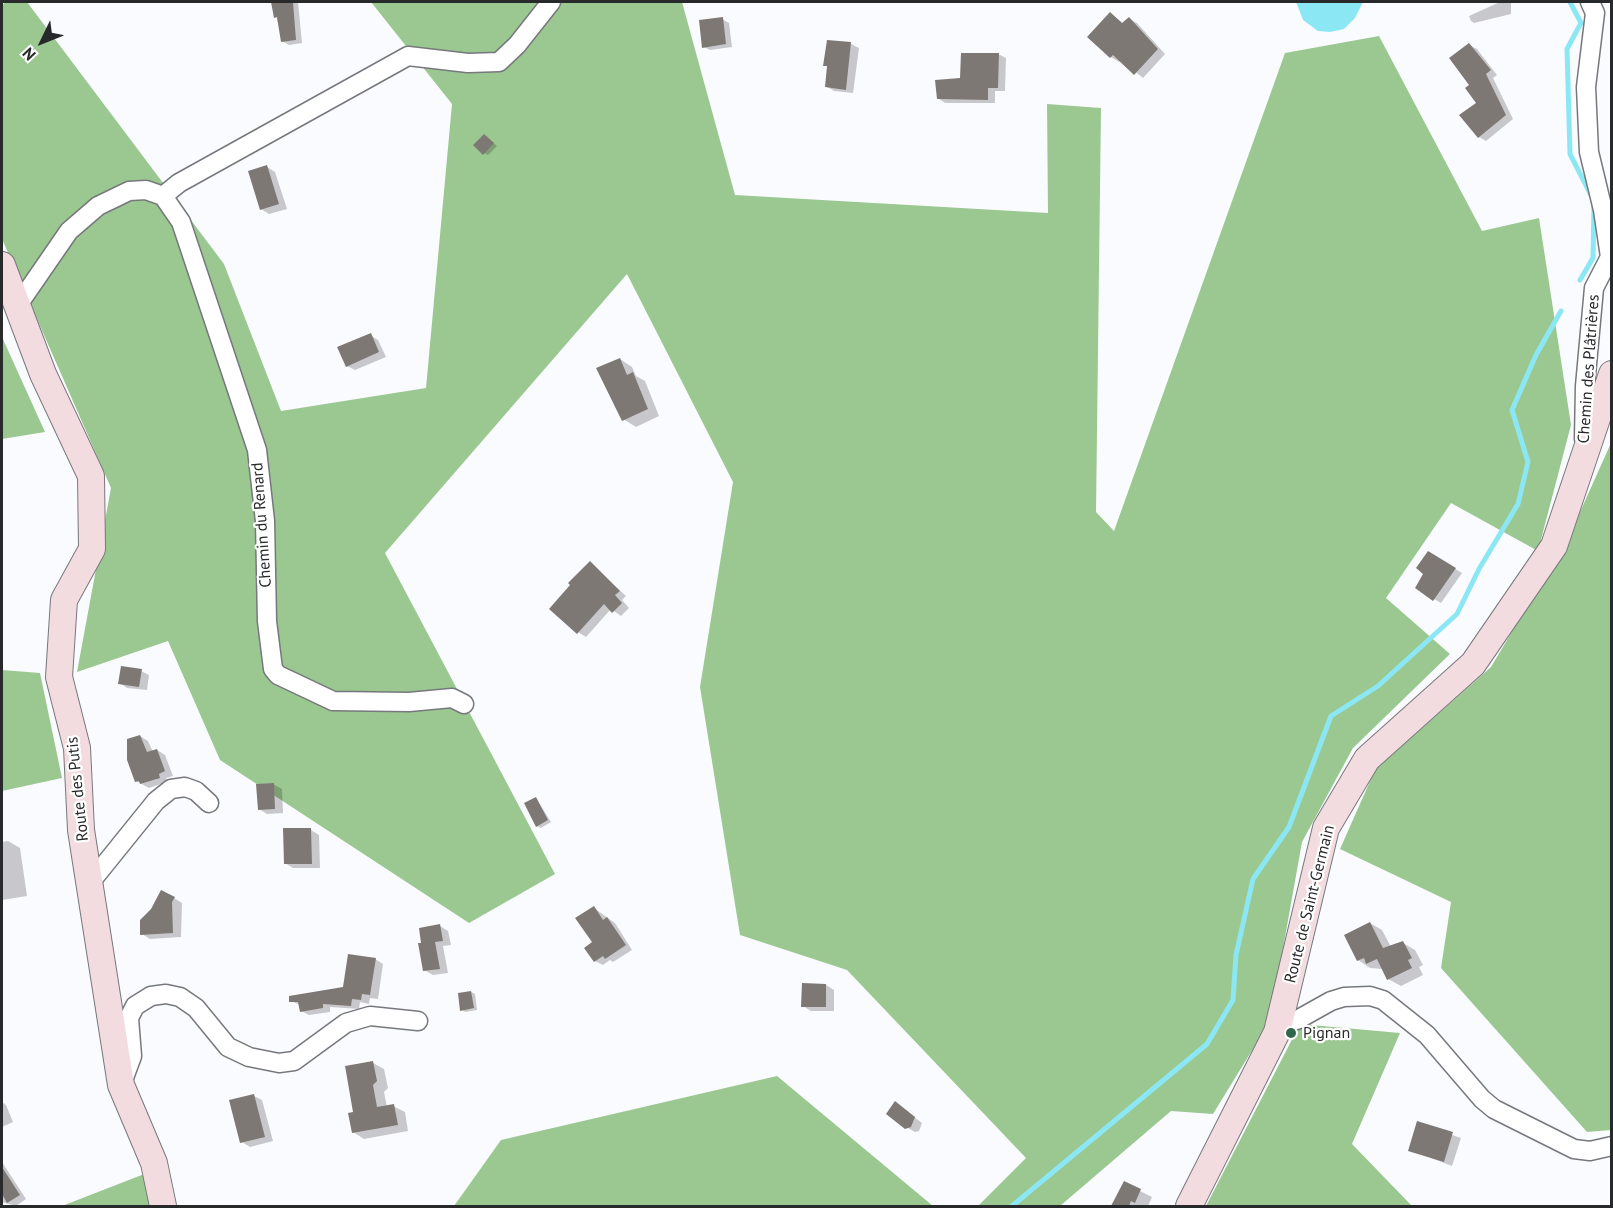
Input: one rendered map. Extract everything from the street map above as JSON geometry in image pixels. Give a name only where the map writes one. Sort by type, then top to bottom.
[{"type":"street","points":[[18,305],[69,231],[98,206],[129,191],[146,190],[163,196],[179,183],[408,56],[468,63],[499,62],[518,45],[551,2]]},
{"type":"street","name":"Chemin des Plâtrières","points":[[1583,456],[1585,386],[1594,288],[1610,257],[1603,210],[1589,152],[1586,87],[1596,13],[1590,2]]},
{"type":"street","name":"Chemin du Renard","points":[[163,196],[182,222],[257,450],[265,521],[267,621],[273,669],[278,675],[333,701],[409,702],[452,698],[464,704]]},
{"type":"street","name":"Route des Putis","points":[[2,265],[43,374],[91,476],[92,549],[64,600],[59,677],[77,748],[81,830],[121,1085],[154,1162],[163,1206]]},
{"type":"street","name":"Route de Saint-Germain","points":[[1189,1206],[1272,1044],[1281,1020],[1326,828],[1366,759],[1473,664],[1554,546],[1611,374]]},
{"type":"street","points":[[89,884],[156,801],[171,789],[185,787],[196,790],[209,802]]},
{"type":"street","points":[[121,1085],[132,1056],[129,1018],[135,1006],[151,996],[166,994],[180,997],[196,1008],[228,1047],[249,1057],[279,1063],[294,1061],[346,1023],[370,1016],[418,1021]]},
{"type":"street","points":[[1281,1020],[1297,1020],[1324,1004],[1344,997],[1370,996],[1383,1000],[1426,1035],[1482,1099],[1494,1109],[1574,1149],[1590,1151],[1611,1146]]},
{"type":"green space","points":[[5,2],[27,2],[224,264],[281,411],[426,388],[452,104],[371,2],[682,2],[735,195],[1048,213],[1047,104],[1101,108],[1096,512],[1114,531],[1285,53],[1379,36],[1482,231],[1539,218],[1571,425],[1538,551],[1451,503],[1386,598],[1450,654],[1353,748],[1302,842],[1270,1021],[1213,1114],[1171,1111],[1060,1206],[978,1206],[1026,1158],[847,970],[740,935],[700,687],[733,482],[627,274],[385,553],[555,874],[469,923],[220,760],[168,641],[77,672],[111,488],[2,239],[2,6]]},
{"type":"green space","points":[[2,337],[45,432],[2,439]]},
{"type":"green space","points":[[1611,443],[1611,1130],[1587,1132],[1441,968],[1451,902],[1340,849],[1375,770],[1491,667],[1571,532]]},
{"type":"green space","points":[[2,670],[40,673],[62,778],[2,791]]},
{"type":"green space","points":[[1300,1024],[1400,1033],[1352,1144],[1412,1206],[1206,1206]]},
{"type":"green space","points":[[777,1076],[933,1206],[454,1206],[501,1140]]},
{"type":"green space","points":[[152,1171],[151,1206],[62,1206]]},
{"type":"water","points":[[1296,2],[1363,2],[1355,18],[1344,29],[1330,32],[1318,31],[1303,20]]},
{"type":"building","points":[[271,2],[293,2],[296,40],[281,42],[277,17],[274,18]]},
{"type":"building","points":[[1110,12],[1122,23],[1129,17],[1158,49],[1134,75],[1113,55],[1110,58],[1087,37]]},
{"type":"building","points":[[723,17],[726,44],[702,48],[699,20]]},
{"type":"building","points":[[827,40],[851,42],[846,90],[825,87],[827,66],[823,66]]},
{"type":"building","points":[[1469,43],[1491,70],[1486,74],[1506,115],[1478,138],[1459,115],[1476,103],[1465,88],[1469,85],[1449,58]]},
{"type":"building","points":[[961,53],[999,53],[998,88],[988,88],[988,100],[937,99],[935,80],[960,78]]},
{"type":"building","points":[[484,134],[494,143],[483,155],[473,145]]},
{"type":"building","points":[[267,165],[279,204],[260,210],[248,171]]},
{"type":"building","points":[[371,333],[379,352],[346,367],[337,347]]},
{"type":"building","points":[[620,358],[627,375],[633,372],[648,409],[622,421],[596,368]]},
{"type":"building","points":[[1428,551],[1456,568],[1433,601],[1415,588],[1423,574],[1416,568]]},
{"type":"building","points":[[590,561],[620,591],[615,595],[622,603],[612,613],[604,604],[577,634],[549,609],[570,585],[568,583]]},
{"type":"building","points":[[121,666],[142,669],[139,687],[118,684]]},
{"type":"building","points":[[140,735],[147,752],[157,749],[165,771],[159,774],[160,778],[140,784],[139,781],[135,782],[127,760],[127,739]]},
{"type":"building","points":[[274,783],[275,809],[258,810],[256,784]]},
{"type":"building","points":[[536,797],[548,820],[536,827],[524,803]]},
{"type":"building","points":[[283,828],[311,828],[312,864],[284,864]]},
{"type":"building","points":[[161,890],[175,897],[172,902],[173,933],[140,935],[140,920],[151,909]]},
{"type":"building","points":[[594,906],[603,920],[607,917],[626,945],[605,959],[603,956],[594,962],[584,948],[592,942],[575,918]]},
{"type":"building","points":[[1370,922],[1383,948],[1403,941],[1412,958],[1408,960],[1412,968],[1387,980],[1377,959],[1366,964],[1364,958],[1357,961],[1344,935]]},
{"type":"building","points":[[440,924],[443,941],[435,942],[440,969],[423,971],[418,943],[421,943],[419,928]]},
{"type":"building","points":[[348,954],[376,958],[370,995],[362,994],[361,1000],[352,999],[351,1006],[323,1004],[323,1008],[300,1012],[298,1002],[289,1002],[289,996],[343,987]]},
{"type":"building","points":[[802,983],[826,984],[826,1007],[801,1007]]},
{"type":"building","points":[[471,991],[474,1008],[460,1011],[458,993]]},
{"type":"building","points":[[373,1061],[377,1081],[373,1085],[377,1107],[394,1104],[398,1125],[352,1133],[348,1113],[353,1112],[345,1066]]},
{"type":"building","points":[[254,1094],[265,1137],[240,1143],[229,1100]]},
{"type":"building","points":[[895,1101],[915,1117],[911,1127],[905,1129],[886,1114]]},
{"type":"building","points":[[1417,1121],[1453,1132],[1444,1162],[1408,1151]]},
{"type":"building","points":[[2,1167],[20,1195],[7,1203],[2,1194]]},
{"type":"building","points":[[1124,1181],[1141,1189],[1135,1203],[1131,1201],[1129,1206],[1111,1206]]},
{"type":"waterway","points":[[1570,2],[1581,23],[1567,49],[1570,154],[1591,195]]},
{"type":"waterway","points":[[1580,280],[1593,258],[1594,204]]},
{"type":"waterway","points":[[1012,1206],[1207,1044],[1233,1000],[1236,955],[1253,879],[1289,827],[1331,716],[1378,686],[1457,614],[1479,569],[1518,504],[1528,462],[1512,410],[1536,355],[1561,311]]},
{"type":"place","name":"Pignan","points":[[1291,1033]]}]
